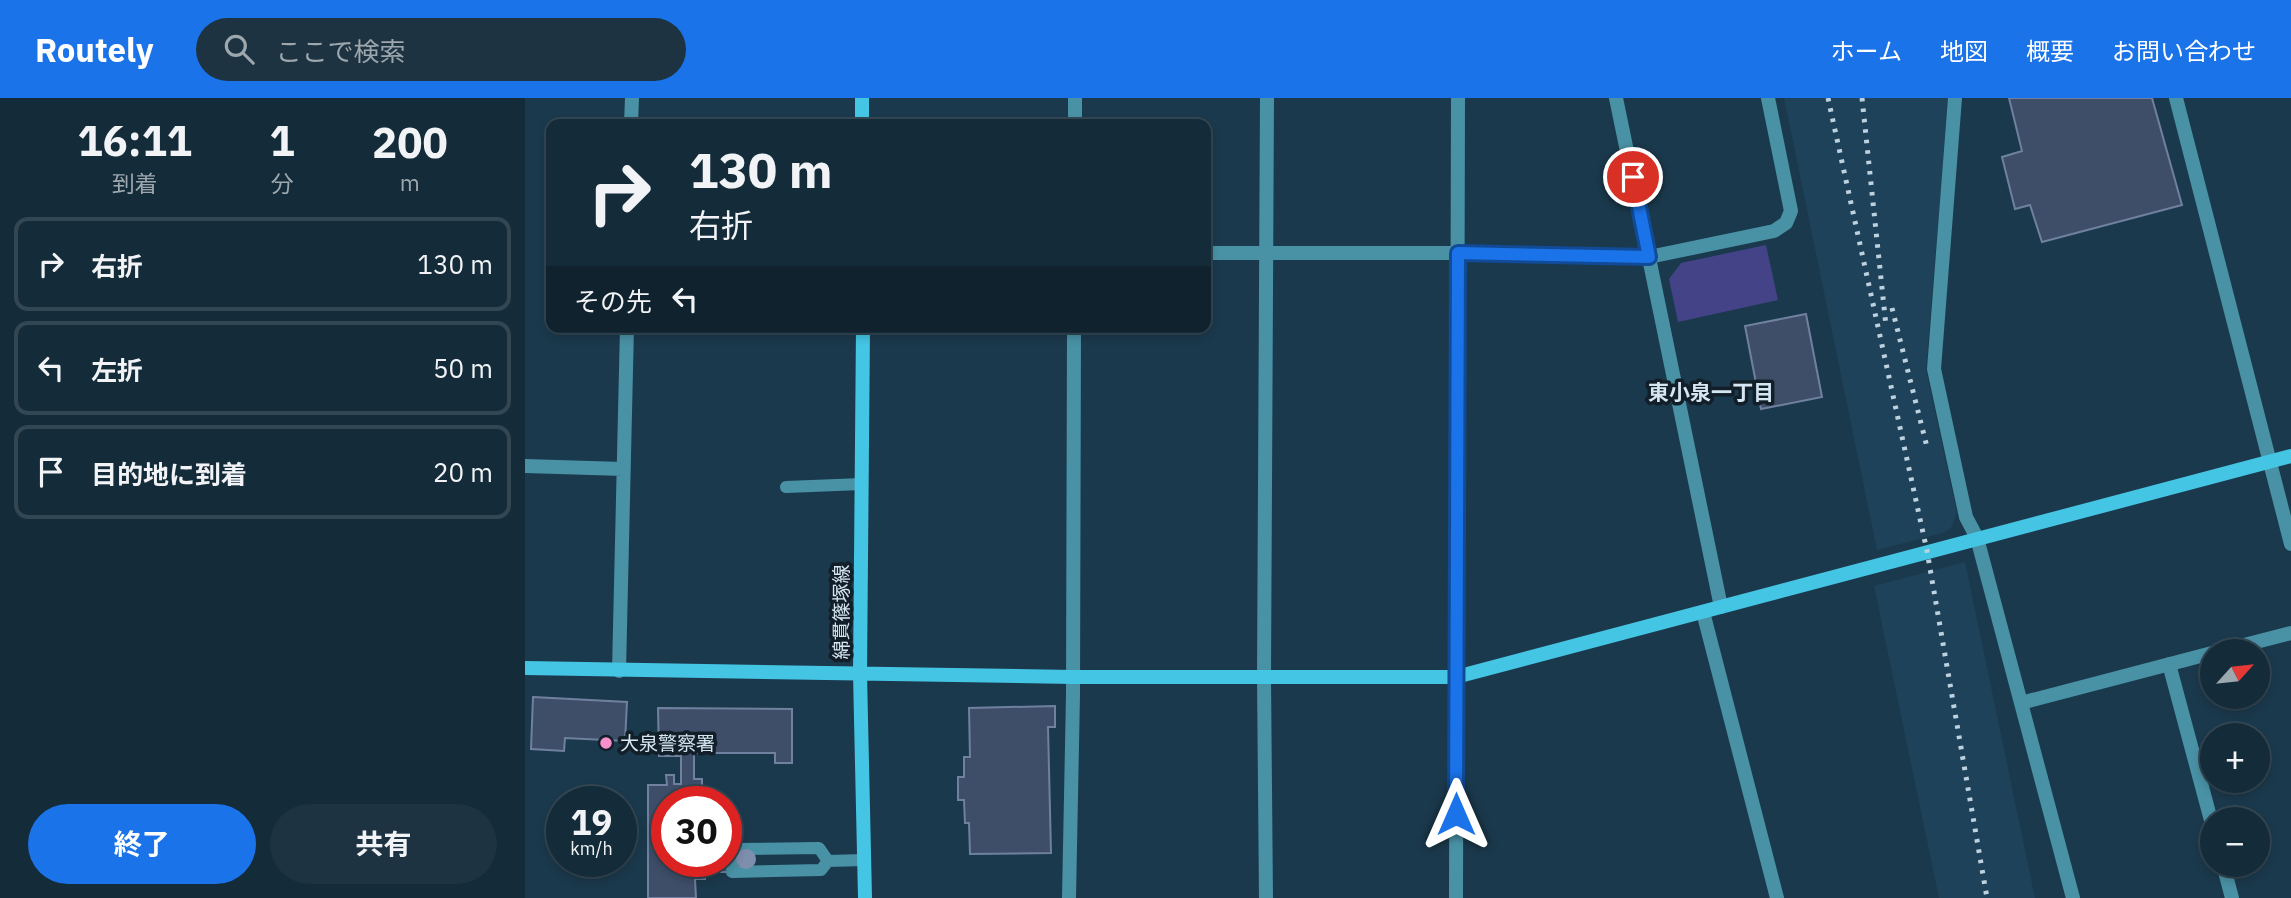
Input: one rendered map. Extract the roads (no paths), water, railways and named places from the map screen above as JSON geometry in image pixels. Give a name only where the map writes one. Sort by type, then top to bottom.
[{"type":"street","points":[[631,119],[632,98]]},
{"type":"street","points":[[862,98],[863,119]]},
{"type":"street","points":[[1075,98],[1075,119]]},
{"type":"street","points":[[1266,898],[1264,677],[1267,98]]},
{"type":"street","points":[[1456,898],[1458,98]]},
{"type":"street","points":[[1616,98],[1721,607]]},
{"type":"street","points":[[1211,253],[1458,253],[1649,257],[1774,231],[1786,223],[1791,211],[1768,98]]},
{"type":"street","points":[[1955,98],[1934,369],[1966,517],[1977,538],[2073,898]]},
{"type":"street","points":[[2176,98],[2291,544]]},
{"type":"street","points":[[618,671],[627,333]]},
{"type":"street","name":"綿貫篠塚線","points":[[863,333],[860,674],[865,898]]},
{"type":"street","points":[[1069,898],[1074,333]]},
{"type":"street","points":[[525,668],[1073,677],[1456,677],[2291,456]]},
{"type":"street","points":[[525,466],[623,469]]},
{"type":"street","points":[[1703,612],[1777,898]]},
{"type":"street","points":[[2268,639],[2291,633]]},
{"type":"street","points":[[2021,704],[2200,656]]},
{"type":"street","points":[[2169,664],[2207,807]]},
{"type":"street","points":[[2226,877],[2232,898]]},
{"type":"lane","points":[[786,486],[862,484]]},
{"type":"lane","points":[[819,848],[828,861],[821,870],[732,872],[733,849],[819,848]]},
{"type":"lane","points":[[828,861],[865,860]]},
{"type":"railway","points":[[1828,98],[1927,551],[1987,898]]},
{"type":"railway","points":[[1862,98],[1886,326]]},
{"type":"railway","points":[[1892,308],[1927,447]]},
{"type":"place","name":"大泉警察署","points":[[606,743]]},
{"type":"district","name":"東小泉一丁目","points":[[1711,393]]}]
